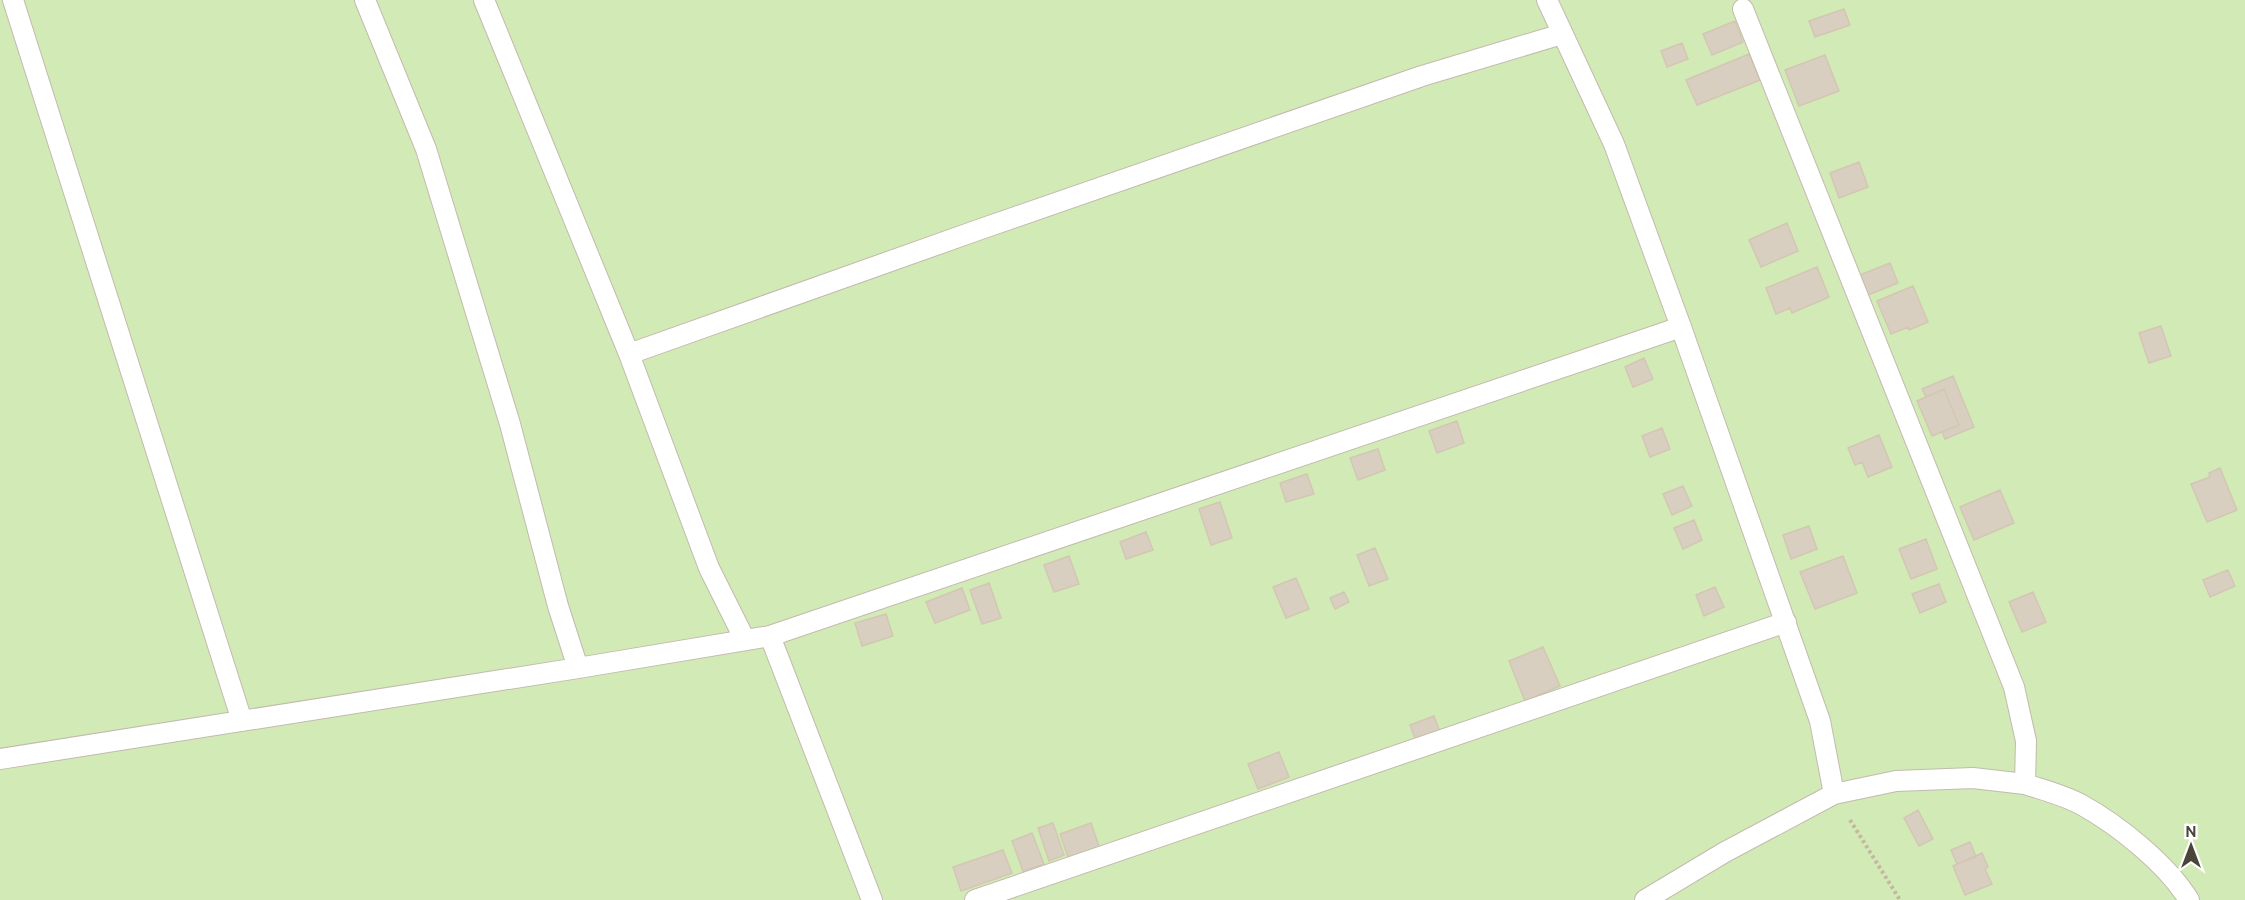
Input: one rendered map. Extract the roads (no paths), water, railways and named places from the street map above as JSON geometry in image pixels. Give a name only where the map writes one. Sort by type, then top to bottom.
[{"type":"lane","points":[[13,0],[242,721]]},
{"type":"lane","points":[[365,0],[426,149],[510,424],[558,606],[578,668]]},
{"type":"lane","points":[[1547,0],[1614,144],[1682,327],[1820,721],[1834,794]]},
{"type":"lane","points":[[488,1],[629,354],[709,568],[745,640]]},
{"type":"lane","points":[[1743,9],[2014,687],[2026,741],[2025,784]]},
{"type":"lane","points":[[629,354],[1422,76],[1562,34]]},
{"type":"lane","points":[[0,759],[770,636],[1682,327]]},
{"type":"lane","points":[[975,900],[1786,621]]},
{"type":"lane","points":[[770,636],[872,900]]},
{"type":"lane","points":[[1645,900],[1725,852],[1834,794],[1896,781],[1973,778],[2025,784],[2080,804],[2134,840],[2182,888],[2189,900]]}]
